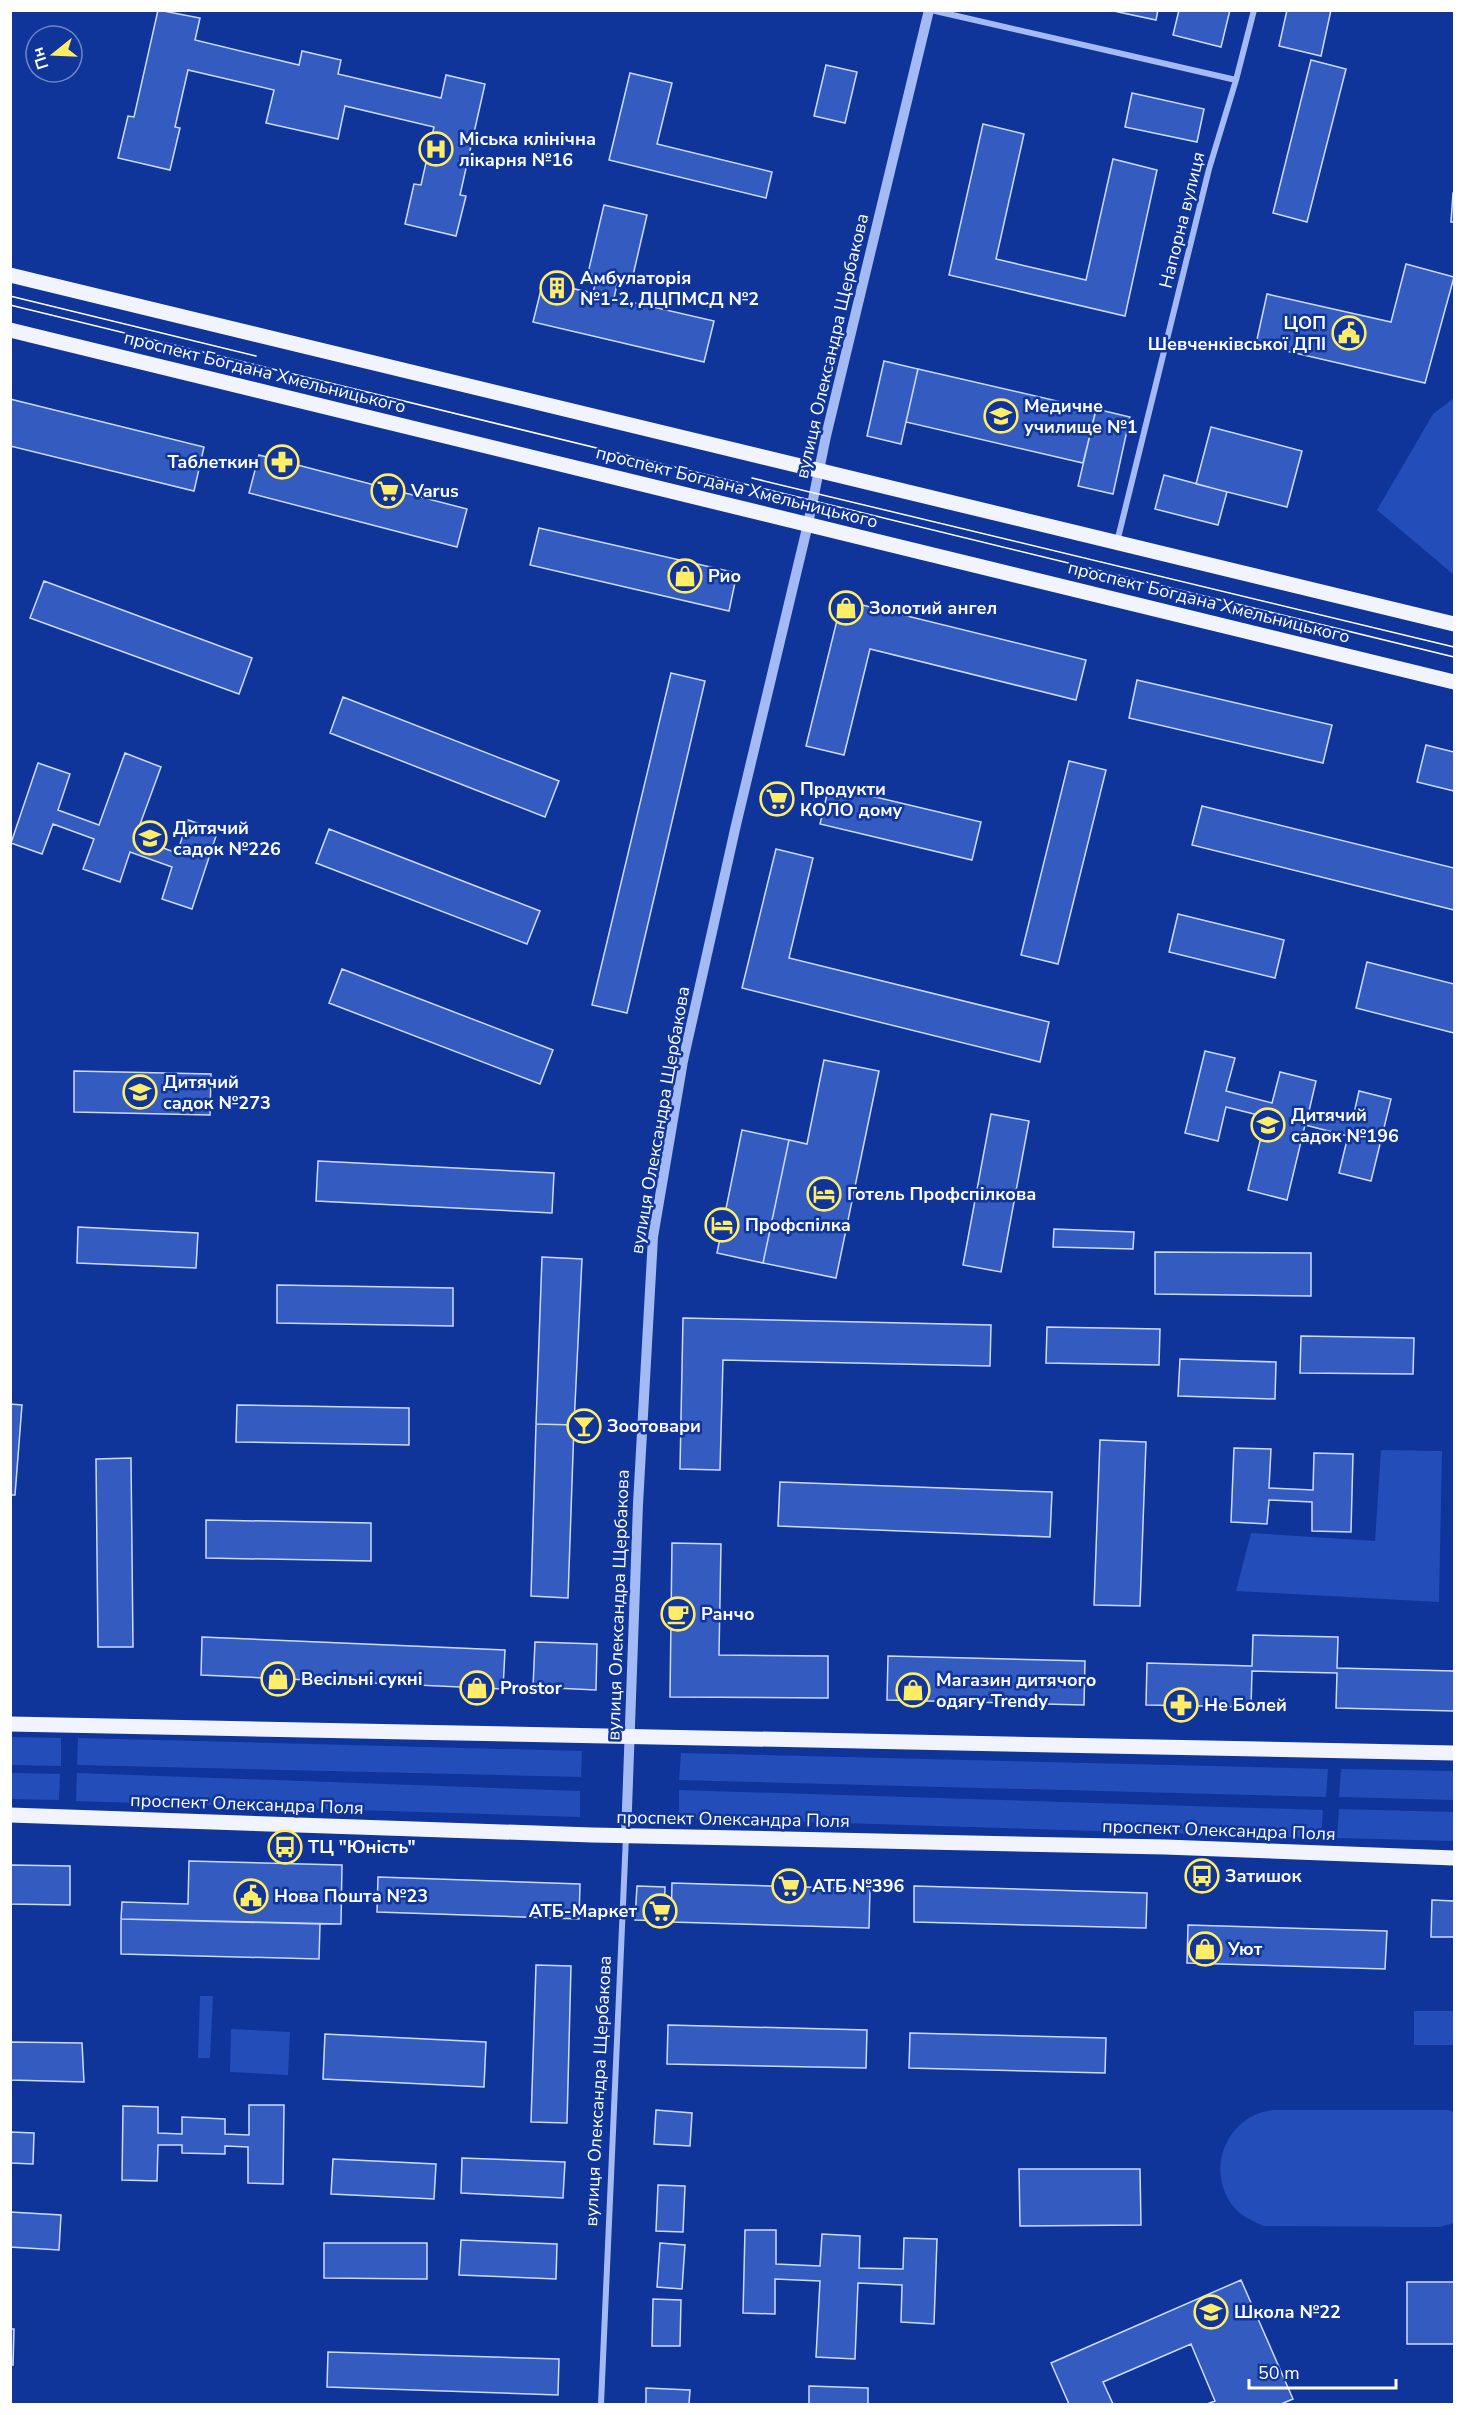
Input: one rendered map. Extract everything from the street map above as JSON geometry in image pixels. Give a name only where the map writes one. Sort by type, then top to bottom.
[{"type":"main road","name":"проспект Богдана Хмельницького","points":[[10,275],[1455,624]]},
{"type":"main road","name":"проспект Богдана Хмельницького","points":[[10,330],[1455,682]]},
{"type":"main road","points":[[10,1724],[629,1735],[857,1743],[1334,1749],[1455,1753]]},
{"type":"main road","name":"проспект Олександра Поля","points":[[10,1815],[626,1836],[1165,1847],[1455,1858]]},
{"type":"street","points":[[930,10],[1236,80]]},
{"type":"street","name":"вулиця Олександра Щербакова","points":[[601,2404],[638,1504],[653,1237],[685,1050],[819,469],[930,10]]},
{"type":"street","name":"Напорна вулиця","points":[[1117,543],[1209,169],[1254,10]]},
{"type":"shaded area","points":[[1454,398],[1454,575],[1377,510],[1433,414]]},
{"type":"shaded area","points":[[1381,1450],[1442,1451],[1439,1602],[1236,1591],[1251,1533],[1375,1541]]},
{"type":"shaded area","points":[[11,1737],[61,1738],[61,1766],[11,1765]]},
{"type":"shaded area","points":[[78,1738],[582,1751],[581,1777],[77,1765]]},
{"type":"shaded area","points":[[681,1753],[1328,1769],[1326,1797],[679,1780]]},
{"type":"shaded area","points":[[1341,1769],[1454,1771],[1454,1800],[1339,1797]]},
{"type":"shaded area","points":[[11,1773],[60,1774],[59,1800],[11,1799]]},
{"type":"shaded area","points":[[77,1773],[580,1791],[580,1817],[76,1801]]},
{"type":"shaded area","points":[[679,1790],[1323,1810],[1321,1838],[679,1818]]},
{"type":"shaded area","points":[[1339,1809],[1454,1812],[1454,1841],[1337,1838]]},
{"type":"shaded area","points":[[200,1996],[213,1996],[210,2058],[198,2058]]},
{"type":"shaded area","points":[[1414,2011],[1454,2011],[1454,2045],[1414,2045]]},
{"type":"shaded area","points":[[231,2029],[290,2032],[288,2075],[230,2072]]},
{"type":"shaded area","points":[[1273,2110],[1448,2110],[1454,2112],[1454,2223],[1440,2227],[1264,2226],[1247,2218],[1236,2210],[1226,2194],[1220,2168],[1222,2155],[1234,2131],[1243,2122],[1259,2113]]},
{"type":"building","points":[[158,10],[200,18],[195,40],[299,65],[302,51],[341,60],[338,74],[441,98],[446,75],[485,84],[460,195],[466,196],[456,236],[405,224],[414,184],[421,185],[434,127],[345,106],[338,139],[266,123],[274,90],[188,70],[175,127],[180,128],[170,170],[118,158],[128,116],[134,117]]},
{"type":"building","points":[[1109,10],[1158,10],[1156,20]]},
{"type":"building","points":[[1179,10],[1230,10],[1221,47],[1173,35]]},
{"type":"building","points":[[1287,10],[1331,10],[1321,56],[1279,46]]},
{"type":"building","points":[[1311,60],[1346,69],[1307,222],[1273,213]]},
{"type":"building","points":[[826,65],[857,72],[845,123],[814,116]]},
{"type":"building","points":[[630,73],[672,83],[657,144],[772,172],[766,198],[609,160]]},
{"type":"building","points":[[1132,93],[1204,109],[1197,142],[1125,127]]},
{"type":"building","points":[[983,124],[1024,134],[996,259],[1086,280],[1113,159],[1157,170],[1125,316],[949,275]]},
{"type":"building","points":[[1453,193],[1454,222],[1451,222]]},
{"type":"building","name":"Амбулаторія №1-2, ДЦПМСД №2","points":[[604,205],[647,215],[631,284],[618,280],[614,298],[714,321],[704,362],[533,322],[543,282],[593,293],[597,276],[588,273]]},
{"type":"building","name":"ЦОП Шевченківської ДПІ","points":[[1406,264],[1454,277],[1425,383],[1256,344],[1267,294],[1391,322]]},
{"type":"building","points":[[884,361],[918,369],[901,444],[867,436]]},
{"type":"building","name":"Медичне училище №1","points":[[918,369],[1096,410],[1083,463],[906,422]]},
{"type":"building","points":[[10,399],[204,447],[194,491],[10,446]]},
{"type":"building","points":[[1096,409],[1130,417],[1113,494],[1078,486]]},
{"type":"building","points":[[1211,427],[1302,451],[1287,507],[1196,484]]},
{"type":"building","points":[[259,455],[467,509],[457,547],[249,493]]},
{"type":"building","points":[[1164,475],[1227,492],[1218,525],[1155,509]]},
{"type":"building","points":[[539,528],[737,573],[729,611],[530,565]]},
{"type":"building","points":[[44,581],[252,658],[239,694],[30,618]]},
{"type":"building","points":[[842,600],[1086,660],[1076,700],[870,649],[844,755],[806,746]]},
{"type":"building","points":[[671,673],[705,681],[627,1013],[592,1005]]},
{"type":"building","points":[[1137,680],[1332,725],[1323,763],[1129,718]]},
{"type":"building","points":[[343,697],[559,781],[545,817],[330,733]]},
{"type":"building","points":[[1426,745],[1454,752],[1454,791],[1417,782]]},
{"type":"building","points":[[125,753],[161,767],[135,838],[177,853],[188,820],[218,830],[192,909],[162,899],[172,867],[130,852],[120,882],[83,869],[94,839],[53,824],[42,854],[11,843],[38,763],[70,774],[58,810],[99,825]]},
{"type":"building","points":[[1069,761],[1106,770],[1058,964],[1021,955]]},
{"type":"building","points":[[829,786],[981,822],[972,860],[820,824]]},
{"type":"building","points":[[1202,806],[1454,868],[1454,910],[1192,845]]},
{"type":"building","points":[[329,829],[540,911],[527,944],[316,863]]},
{"type":"building","points":[[776,849],[813,858],[789,958],[1049,1022],[1040,1062],[742,988]]},
{"type":"building","points":[[1178,914],[1284,940],[1275,978],[1169,952]]},
{"type":"building","points":[[1367,962],[1454,984],[1454,1033],[1356,1008]]},
{"type":"building","points":[[342,969],[553,1050],[540,1084],[329,1003]]},
{"type":"building","points":[[1205,1051],[1235,1058],[1226,1091],[1272,1103],[1280,1072],[1316,1081],[1309,1111],[1352,1122],[1359,1091],[1391,1099],[1371,1181],[1339,1173],[1348,1136],[1305,1125],[1287,1200],[1248,1190],[1266,1117],[1226,1107],[1218,1141],[1185,1133]]},
{"type":"building","points":[[824,1060],[879,1071],[836,1278],[763,1263],[789,1140],[807,1144]]},
{"type":"building","points":[[74,1071],[211,1074],[210,1115],[74,1112]]},
{"type":"building","points":[[991,1114],[1029,1121],[1001,1272],[963,1265]]},
{"type":"building","points":[[742,1130],[789,1140],[763,1263],[717,1253]]},
{"type":"building","points":[[318,1161],[554,1173],[552,1213],[316,1201]]},
{"type":"building","points":[[78,1227],[198,1233],[196,1268],[77,1263]]},
{"type":"building","points":[[1054,1229],[1134,1232],[1133,1249],[1053,1247]]},
{"type":"building","points":[[1155,1252],[1311,1253],[1311,1296],[1155,1294]]},
{"type":"building","points":[[542,1257],[582,1259],[574,1425],[536,1424]]},
{"type":"building","points":[[277,1285],[453,1288],[453,1326],[277,1323]]},
{"type":"building","points":[[683,1318],[991,1325],[990,1366],[723,1360],[720,1470],[680,1469]]},
{"type":"building","points":[[1047,1327],[1160,1329],[1159,1365],[1046,1363]]},
{"type":"building","points":[[1301,1336],[1414,1338],[1413,1374],[1300,1373]]},
{"type":"building","points":[[1180,1359],[1276,1362],[1275,1399],[1178,1396]]},
{"type":"building","points":[[10,1404],[22,1405],[15,1495],[10,1495]]},
{"type":"building","points":[[237,1405],[409,1408],[409,1445],[236,1442]]},
{"type":"building","points":[[536,1424],[574,1425],[568,1598],[531,1596]]},
{"type":"building","points":[[1100,1440],[1146,1442],[1140,1606],[1094,1605]]},
{"type":"building","points":[[1234,1448],[1271,1449],[1269,1488],[1313,1490],[1314,1453],[1353,1454],[1351,1532],[1312,1531],[1312,1502],[1269,1500],[1267,1524],[1231,1522]]},
{"type":"building","points":[[131,1458],[133,1647],[98,1647],[96,1459]]},
{"type":"building","points":[[780,1482],[1052,1492],[1050,1537],[778,1526]]},
{"type":"building","points":[[206,1520],[371,1523],[371,1561],[206,1558]]},
{"type":"building","points":[[672,1543],[721,1544],[719,1655],[828,1656],[828,1698],[670,1697]]},
{"type":"building","points":[[1253,1635],[1338,1637],[1337,1668],[1454,1671],[1454,1711],[1336,1708],[1337,1673],[1252,1671],[1251,1707],[1146,1705],[1147,1663],[1252,1666]]},
{"type":"building","points":[[202,1637],[505,1650],[503,1689],[201,1675]]},
{"type":"building","points":[[535,1642],[597,1644],[596,1690],[533,1687]]},
{"type":"building","points":[[888,1656],[1085,1661],[1084,1705],[887,1700]]},
{"type":"building","points":[[189,1861],[342,1865],[341,1924],[121,1919],[122,1902],[188,1904]]},
{"type":"building","points":[[10,1865],[70,1866],[70,1905],[10,1904]]},
{"type":"building","points":[[378,1877],[580,1884],[579,1919],[377,1912]]},
{"type":"building","points":[[672,1883],[870,1889],[869,1928],[671,1922]]},
{"type":"building","points":[[637,1886],[665,1887],[664,1921],[635,1920]]},
{"type":"building","points":[[914,1886],[1147,1893],[1146,1928],[914,1922]]},
{"type":"building","points":[[1432,1900],[1454,1901],[1454,1937],[1431,1937]]},
{"type":"building","points":[[121,1919],[320,1924],[319,1959],[121,1954]]},
{"type":"building","points":[[1188,1925],[1387,1931],[1385,1969],[1187,1963]]},
{"type":"building","points":[[536,1965],[571,1966],[567,2123],[531,2122]]},
{"type":"building","points":[[668,2025],[867,2030],[866,2068],[667,2064]]},
{"type":"building","points":[[910,2033],[1106,2038],[1105,2073],[909,2068]]},
{"type":"building","points":[[325,2034],[486,2042],[484,2087],[323,2079]]},
{"type":"building","points":[[10,2042],[82,2043],[84,2082],[10,2080]]},
{"type":"building","points":[[249,2105],[284,2105],[283,2184],[248,2183],[248,2147],[225,2146],[225,2154],[182,2153],[182,2145],[158,2145],[157,2181],[122,2180],[123,2106],[158,2107],[158,2133],[182,2134],[182,2117],[225,2119],[225,2134],[249,2135]]},
{"type":"building","points":[[656,2110],[692,2113],[690,2146],[654,2144]]},
{"type":"building","points":[[10,2132],[34,2133],[33,2164],[11,2163]]},
{"type":"building","points":[[462,2158],[565,2162],[563,2198],[461,2193]]},
{"type":"building","points":[[333,2159],[436,2164],[434,2199],[331,2194]]},
{"type":"building","points":[[1019,2169],[1140,2169],[1141,2225],[1020,2226]]},
{"type":"building","points":[[658,2185],[685,2186],[683,2232],[656,2231]]},
{"type":"building","points":[[10,2212],[61,2215],[59,2250],[10,2247]]},
{"type":"building","points":[[745,2230],[776,2230],[776,2264],[820,2266],[822,2234],[860,2236],[859,2268],[903,2269],[904,2238],[937,2239],[934,2324],[901,2322],[902,2285],[858,2283],[855,2359],[816,2357],[820,2281],[775,2279],[775,2314],[743,2313]]},
{"type":"building","points":[[461,2240],[557,2244],[556,2279],[459,2275]]},
{"type":"building","points":[[324,2243],[427,2243],[427,2279],[324,2278]]},
{"type":"building","points":[[660,2243],[685,2245],[682,2289],[657,2287]]},
{"type":"building","name":"Школа №22","points":[[1241,2280],[1293,2399],[1281,2404],[1207,2404],[1215,2401],[1191,2344],[1103,2382],[1113,2404],[1069,2404],[1051,2363]]},
{"type":"building","points":[[1407,2282],[1454,2282],[1454,2344],[1407,2344]]},
{"type":"building","points":[[653,2299],[681,2300],[680,2346],[652,2346]]},
{"type":"building","points":[[10,2329],[14,2329],[13,2365],[10,2364]]},
{"type":"building","points":[[328,2352],[559,2359],[558,2395],[327,2387]]},
{"type":"building","points":[[809,2386],[868,2388],[868,2404],[809,2404]]},
{"type":"building","points":[[646,2388],[690,2390],[689,2404],[646,2404]]},
{"type":"tram line","points":[[10,296],[256,356]]},
{"type":"tram line","points":[[10,305],[1454,657]]},
{"type":"tram line","points":[[752,478],[1454,647]]},
{"type":"place","name":"Міська клінічна лікарня №16","points":[[436,149]]},
{"type":"place","name":"Амбулаторія №1-2, ДЦПМСД №2","points":[[557,288]]},
{"type":"place","name":"ЦОП Шевченківської ДПІ","points":[[1349,333]]},
{"type":"place","name":"Медичне училище №1","points":[[1001,416]]},
{"type":"place","name":"Таблеткин","points":[[282,462]]},
{"type":"place","name":"Varus","points":[[388,491]]},
{"type":"place","name":"Рио","points":[[685,576]]},
{"type":"place","name":"Золотий ангел","points":[[846,608]]},
{"type":"place","name":"Продукти КОЛО дому","points":[[777,799]]},
{"type":"place","name":"Дитячий садок №226","points":[[150,838]]},
{"type":"place","name":"Дитячий садок №273","points":[[140,1092]]},
{"type":"place","name":"Дитячий садок №196","points":[[1268,1125]]},
{"type":"place","name":"Готель Профспілкова","points":[[824,1194]]},
{"type":"place","name":"Профспілка","points":[[722,1225]]},
{"type":"place","name":"Зоотовари","points":[[584,1426]]},
{"type":"place","name":"Ранчо","points":[[678,1614]]},
{"type":"place","name":"Весільні сукні","points":[[278,1679]]},
{"type":"place","name":"Prostor","points":[[477,1688]]},
{"type":"place","name":"Магазин дитячого одягу Trendy","points":[[913,1690]]},
{"type":"place","name":"Не Болей","points":[[1181,1705]]},
{"type":"place","name":"ТЦ \"Юність\"","points":[[285,1847]]},
{"type":"place","name":"Затишок","points":[[1202,1876]]},
{"type":"place","name":"АТБ №396","points":[[789,1886]]},
{"type":"place","name":"Нова Пошта №23","points":[[251,1896]]},
{"type":"place","name":"АТБ-Маркет","points":[[660,1911]]},
{"type":"place","name":"Уют","points":[[1205,1949]]},
{"type":"place","name":"Школа №22","points":[[1211,2312]]}]
